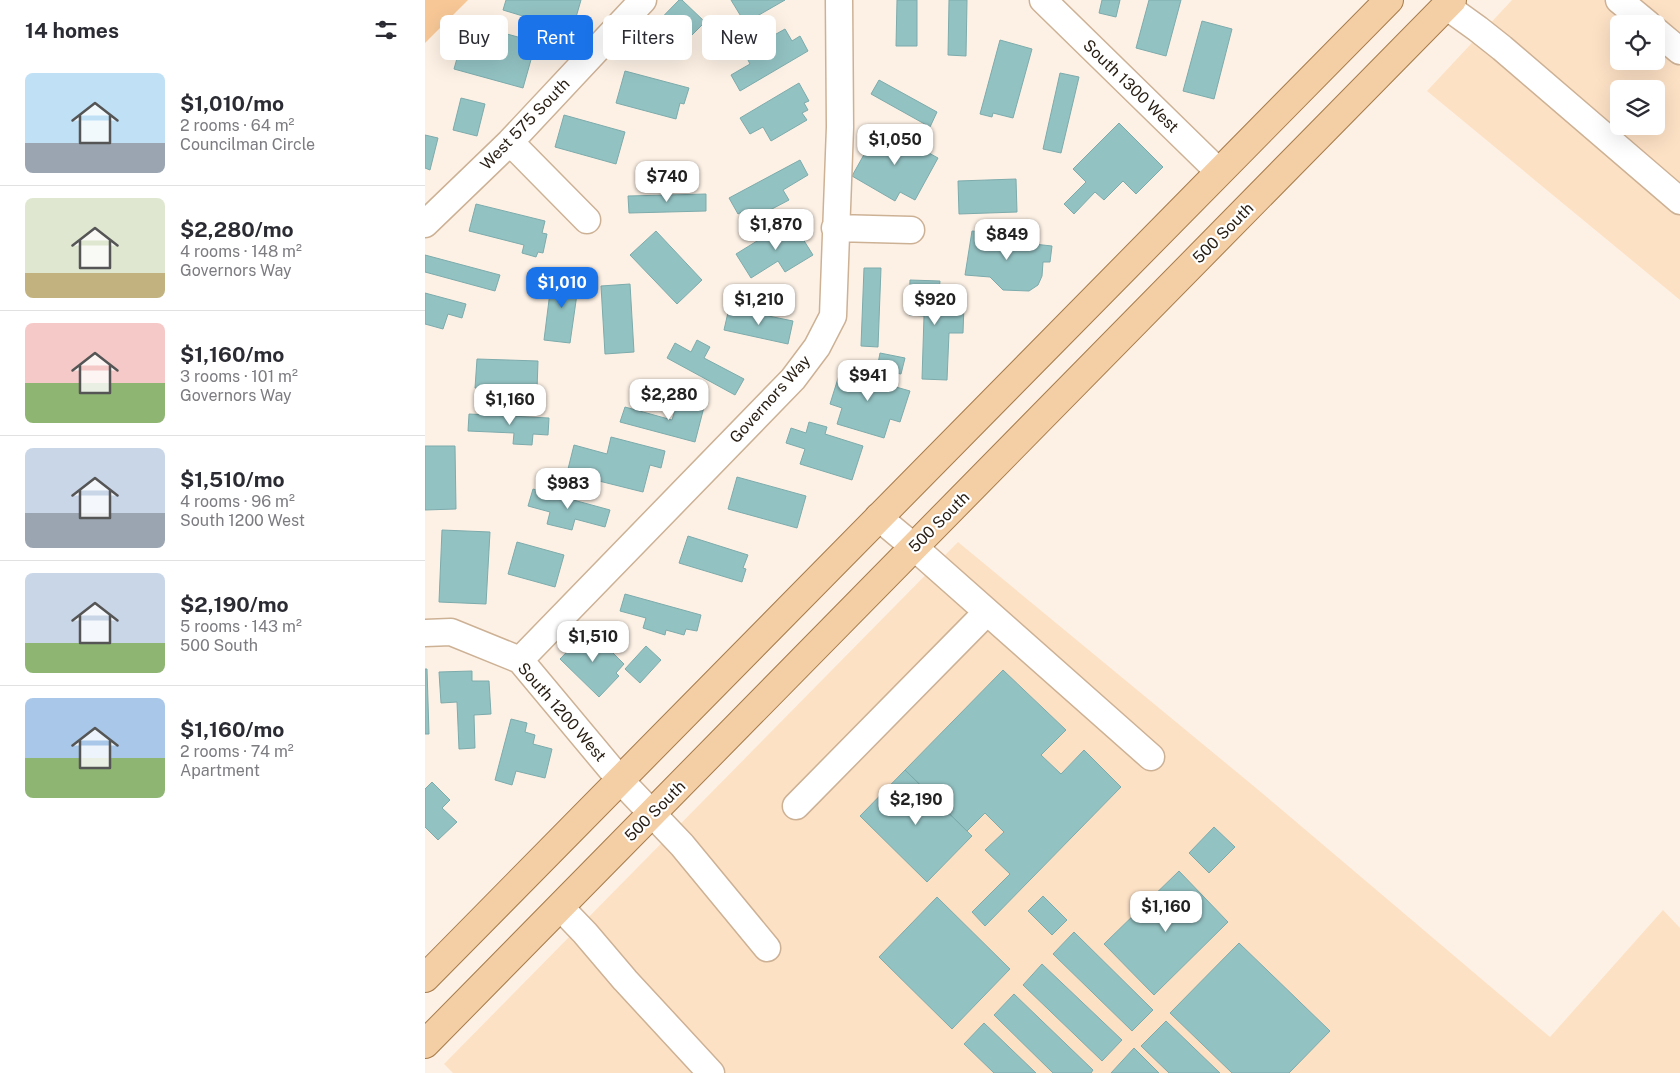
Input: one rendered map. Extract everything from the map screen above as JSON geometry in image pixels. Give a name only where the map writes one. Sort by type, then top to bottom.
[{"type":"main road","points":[[425,978],[1389,0]]},
{"type":"main road","name":"500 South","points":[[425,1044],[1449,3]]},
{"type":"street","name":"West 575 South","points":[[425,224],[510,142],[643,0]]},
{"type":"street","name":"Governors Way","points":[[520,660],[793,379],[817,347],[833,316],[840,126],[839,0]]},
{"type":"street","name":"South 1300 West","points":[[1043,0],[1219,172]]},
{"type":"street","points":[[1619,0],[1637,15]]},
{"type":"street","points":[[1449,3],[1680,201]]},
{"type":"street","points":[[510,142],[587,220]]},
{"type":"street","points":[[835,228],[911,230]]},
{"type":"street","points":[[878,517],[1151,757]]},
{"type":"street","points":[[796,806],[987,612]]},
{"type":"street","name":"South 1200 West","points":[[425,633],[451,632],[520,660],[621,781],[682,845],[767,948]]},
{"type":"street","points":[[560,907],[711,1073]]},
{"type":"shaded area","points":[[425,0],[468,0],[453,15],[440,15],[440,28],[425,43]]},
{"type":"shaded area","points":[[1512,0],[1680,0],[1680,300],[1427,91]]},
{"type":"shaded area","points":[[958,542],[1256,788],[1550,1037],[1663,910],[1680,928],[1680,1073],[453,1073],[444,1064]]},
{"type":"building","points":[[506,0],[581,0],[577,15],[519,15],[503,10]]},
{"type":"building","points":[[679,0],[682,0],[702,19],[702,25],[692,35],[692,15],[664,15]]},
{"type":"building","points":[[731,0],[785,0],[759,15],[740,15]]},
{"type":"building","points":[[897,0],[917,0],[917,46],[896,46]]},
{"type":"building","points":[[949,0],[967,0],[966,56],[948,55]]},
{"type":"building","points":[[1102,0],[1120,0],[1116,17],[1099,13]]},
{"type":"building","points":[[1149,0],[1181,0],[1166,56],[1136,48]]},
{"type":"building","points":[[1202,21],[1232,29],[1214,99],[1183,91]]},
{"type":"building","points":[[785,29],[792,41],[800,36],[808,51],[740,91],[731,75],[750,64],[748,60],[776,60],[776,34]]},
{"type":"building","points":[[508,34],[518,37],[518,60],[531,60],[523,88],[454,69],[457,60],[508,60]]},
{"type":"building","points":[[1000,40],[1032,49],[1013,118],[993,113],[992,117],[980,114]]},
{"type":"building","points":[[625,71],[689,88],[684,104],[680,103],[676,119],[616,103]]},
{"type":"building","points":[[1060,73],[1079,77],[1061,153],[1043,149]]},
{"type":"building","points":[[879,80],[937,112],[930,127],[871,94]]},
{"type":"building","points":[[799,83],[809,101],[804,103],[808,110],[802,113],[807,120],[771,141],[763,127],[750,134],[740,118]]},
{"type":"building","points":[[461,98],[485,104],[477,136],[453,130]]},
{"type":"building","points":[[564,115],[625,132],[616,164],[555,147]]},
{"type":"building","points":[[1119,123],[1163,167],[1136,194],[1123,181],[1104,200],[1095,192],[1074,214],[1064,204],[1086,182],[1073,169]]},
{"type":"building","points":[[880,126],[938,158],[915,200],[900,192],[895,201],[852,176]]},
{"type":"building","points":[[425,135],[438,138],[430,170],[425,168]]},
{"type":"building","points":[[800,160],[808,175],[783,190],[789,200],[751,220],[745,210],[738,214],[729,198]]},
{"type":"building","points":[[1016,179],[1017,212],[959,214],[958,181]]},
{"type":"building","points":[[706,194],[706,211],[629,213],[628,196]]},
{"type":"building","points":[[476,204],[545,221],[542,233],[547,234],[543,253],[538,252],[536,257],[522,253],[524,245],[469,231]]},
{"type":"building","points":[[791,220],[813,255],[785,272],[778,261],[751,278],[736,254]]},
{"type":"building","points":[[656,231],[702,280],[677,304],[630,255]]},
{"type":"building","points":[[972,231],[998,234],[997,240],[1052,246],[1050,262],[1043,262],[1042,276],[1038,285],[1029,291],[1003,290],[990,277],[965,275]]},
{"type":"building","points":[[425,255],[500,275],[495,291],[425,272]]},
{"type":"building","points":[[864,268],[881,268],[878,347],[861,346]]},
{"type":"building","points":[[563,270],[580,273],[570,343],[544,340],[550,292],[560,294]]},
{"type":"building","points":[[910,280],[940,281],[938,304],[964,305],[963,333],[949,333],[947,380],[922,379],[924,316],[909,315]]},
{"type":"building","points":[[630,284],[634,352],[605,354],[601,286]]},
{"type":"building","points":[[425,293],[466,304],[462,318],[448,314],[443,329],[425,324]]},
{"type":"building","points":[[729,308],[793,321],[788,344],[724,330]]},
{"type":"building","points":[[697,340],[710,347],[704,358],[744,379],[735,395],[667,358],[675,343],[691,352]]},
{"type":"building","points":[[880,353],[905,358],[901,374],[877,369]]},
{"type":"building","points":[[477,359],[538,361],[537,390],[475,388]]},
{"type":"building","points":[[857,368],[891,378],[889,385],[910,391],[900,422],[890,419],[884,438],[837,424],[842,408],[830,404],[840,372],[854,377]]},
{"type":"building","points":[[678,400],[704,407],[695,442],[620,422],[625,407],[672,420]]},
{"type":"building","points":[[469,414],[549,418],[548,435],[533,434],[532,445],[513,444],[514,433],[468,431]]},
{"type":"building","points":[[809,422],[827,427],[825,434],[863,446],[852,480],[800,464],[805,449],[786,443],[791,428],[806,433]]},
{"type":"building","points":[[611,437],[665,451],[661,468],[650,465],[643,492],[567,473],[574,445],[607,454]]},
{"type":"building","points":[[425,446],[455,446],[456,509],[425,510]]},
{"type":"building","points":[[737,477],[806,496],[797,528],[728,509]]},
{"type":"building","points":[[533,489],[610,510],[605,527],[575,519],[572,530],[547,524],[550,512],[528,506]]},
{"type":"building","points":[[442,530],[490,532],[486,604],[439,602]]},
{"type":"building","points":[[688,536],[748,555],[743,568],[746,569],[742,582],[679,563]]},
{"type":"building","points":[[517,542],[564,555],[555,587],[508,574]]},
{"type":"building","points":[[625,594],[701,615],[697,631],[686,629],[684,635],[666,630],[665,635],[643,628],[646,618],[620,611]]},
{"type":"building","points":[[589,629],[624,664],[616,673],[619,676],[599,697],[560,659]]},
{"type":"building","points":[[646,646],[661,660],[640,683],[625,669]]},
{"type":"building","points":[[425,669],[427,669],[429,734],[425,734]]},
{"type":"building","points":[[1003,670],[1066,730],[1041,755],[1061,774],[1084,750],[1121,787],[985,926],[972,912],[1010,874],[985,850],[1004,832],[985,813],[967,831],[905,770]]},
{"type":"building","points":[[472,671],[472,681],[489,681],[491,714],[474,715],[475,748],[459,749],[457,702],[441,703],[439,672]]},
{"type":"building","points":[[511,719],[527,723],[525,732],[535,735],[533,744],[552,749],[545,778],[516,771],[512,785],[495,780]]},
{"type":"building","points":[[905,770],[972,836],[927,882],[860,816]]},
{"type":"building","points":[[432,782],[450,800],[442,808],[457,822],[438,840],[425,827],[425,789]]},
{"type":"building","points":[[1214,827],[1235,847],[1209,873],[1189,853]]},
{"type":"building","points":[[1179,871],[1228,922],[1154,995],[1104,944]]},
{"type":"building","points":[[1043,896],[1067,920],[1052,935],[1028,911]]},
{"type":"building","points":[[937,897],[1010,969],[952,1029],[879,957]]},
{"type":"building","points":[[1074,932],[1153,1010],[1132,1031],[1053,954]]},
{"type":"building","points":[[1239,943],[1330,1031],[1289,1073],[1232,1073],[1170,1013]]},
{"type":"building","points":[[1042,964],[1122,1040],[1102,1061],[1023,985]]},
{"type":"building","points":[[1014,994],[1093,1070],[1091,1073],[1053,1073],[994,1015]]},
{"type":"building","points":[[1166,1021],[1220,1073],[1169,1073],[1141,1046]]},
{"type":"building","points":[[984,1023],[1036,1073],[994,1073],[964,1044]]},
{"type":"building","points":[[1134,1048],[1159,1073],[1111,1073]]}]
